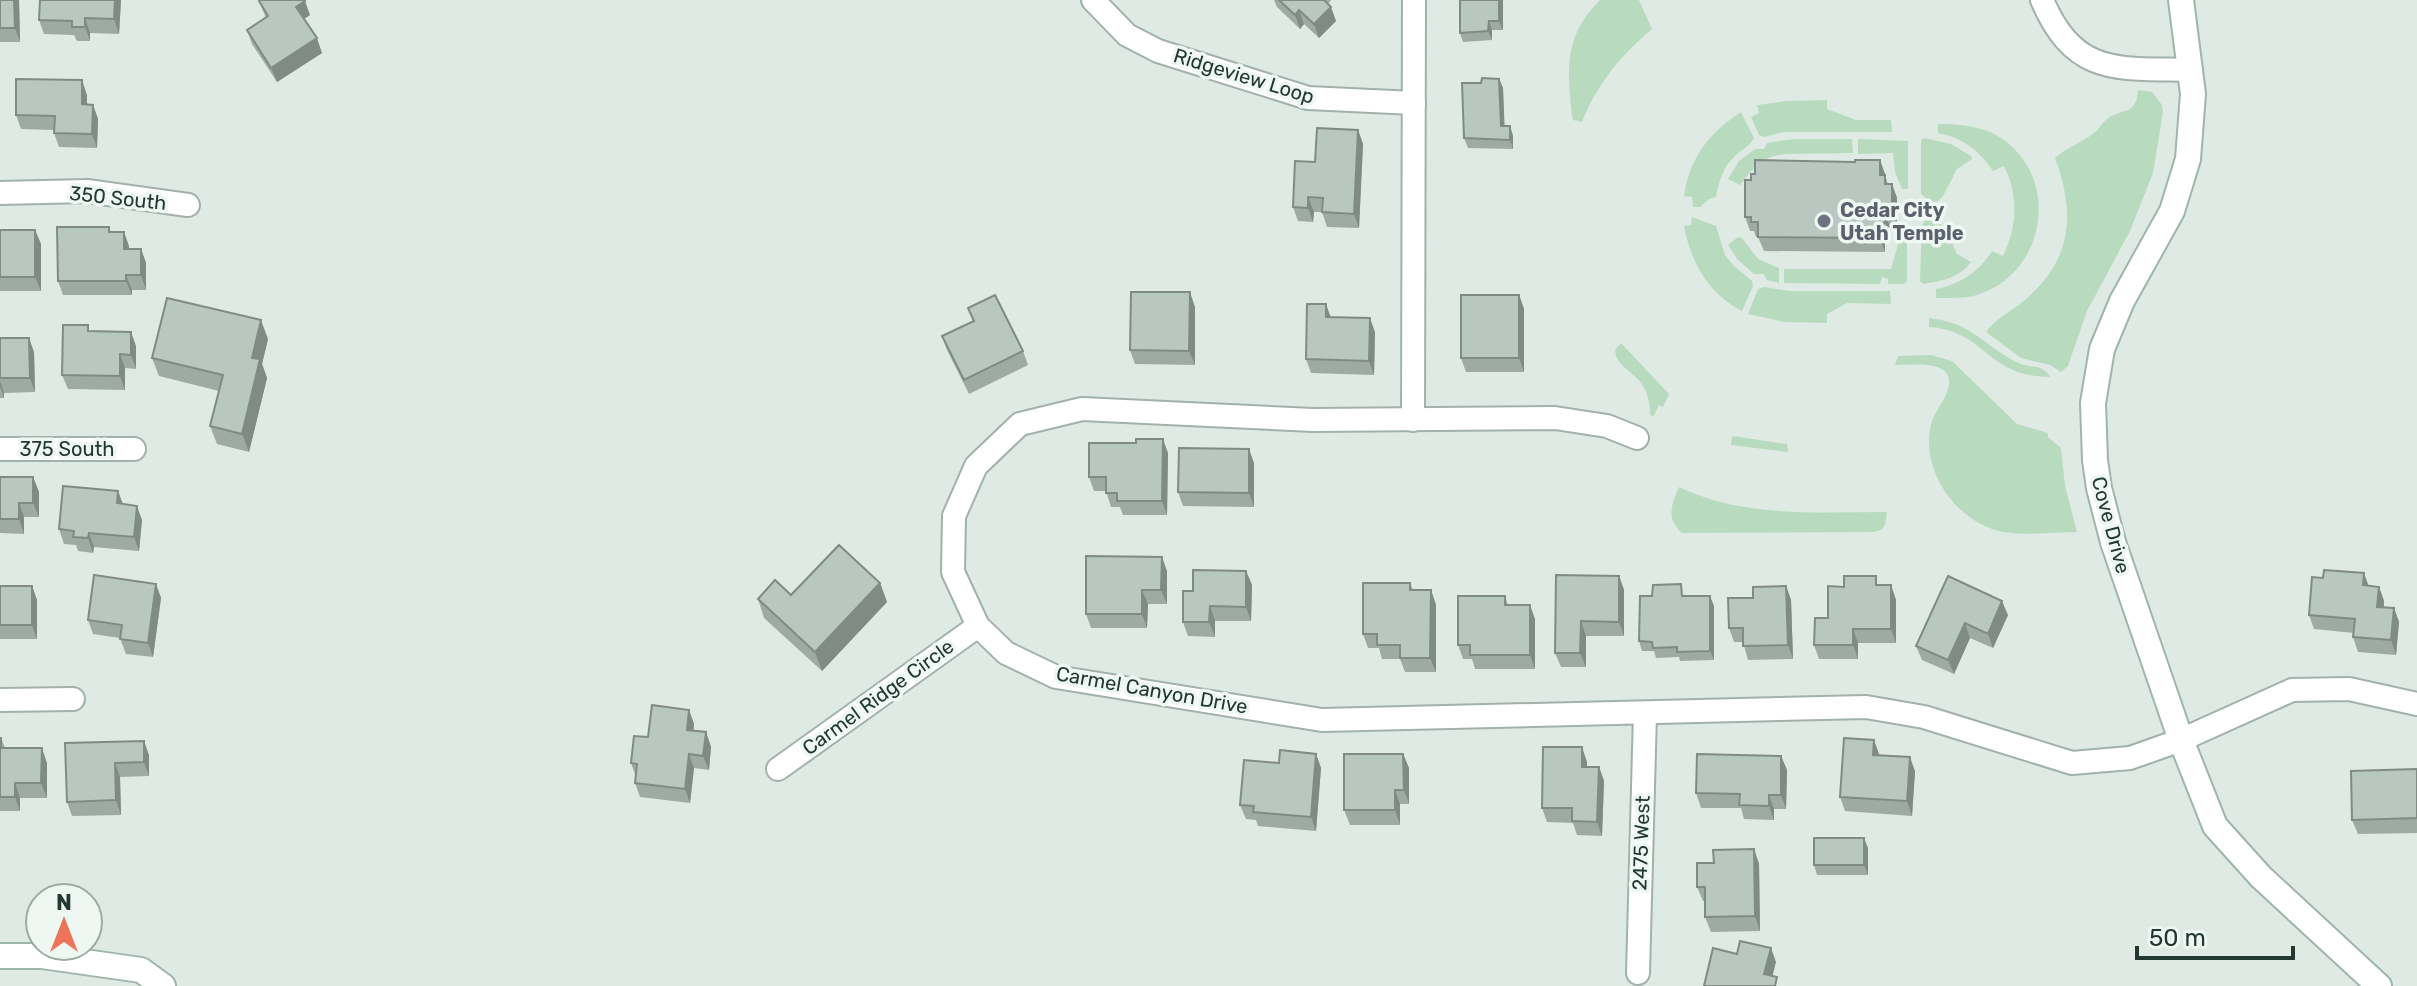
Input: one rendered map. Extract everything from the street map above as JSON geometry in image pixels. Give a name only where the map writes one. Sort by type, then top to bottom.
[{"type":"main road","name":"Cove Drive","points":[[2181,0],[2191,70],[2193,116],[2188,159],[2172,211],[2110,324],[2096,374],[2093,424],[2095,460],[2105,515],[2181,740],[2215,826],[2261,877],[2379,986]]},
{"type":"main road","points":[[0,956],[42,956],[141,970],[163,986]]},
{"type":"street","name":"Ridgeview Loop","points":[[1093,0],[1127,35],[1158,51],[1308,98],[1414,103]]},
{"type":"street","points":[[1413,420],[1414,0]]},
{"type":"street","points":[[2042,0],[2058,32],[2078,52],[2093,61],[2125,69],[2191,70]]},
{"type":"street","name":"350 South","points":[[0,193],[87,191],[188,205]]},
{"type":"street","name":"Carmel Canyon Drive","points":[[1637,438],[1607,426],[1555,418],[1313,420],[1082,409],[1020,424],[976,466],[954,516],[953,572],[978,626],[1006,653],[1056,677],[1322,720],[1866,707],[1924,717],[2072,763],[2130,758],[2181,740],[2292,690],[2349,689],[2417,704]]},
{"type":"street","name":"375 South","points":[[0,449],[134,449]]},
{"type":"street","name":"Carmel Ridge Circle","points":[[778,769],[978,626]]},
{"type":"street","points":[[0,700],[73,699]]},
{"type":"street","name":"2475 West","points":[[1638,973],[1645,713]]},
{"type":"green space","points":[[1600,0],[1639,0],[1652,29],[1611,71],[1582,122],[1573,120],[1572,115],[1569,82],[1571,53],[1580,26]]},
{"type":"green space","points":[[2138,90],[2152,92],[2162,105],[2163,112],[2153,173],[2130,231],[2087,311],[2068,366],[2061,372],[2050,365],[2021,358],[1986,332],[2041,284],[2061,252],[2066,235],[2066,198],[2055,158],[2094,133],[2113,115],[2131,108]]},
{"type":"green space","points":[[1827,100],[1827,109],[1856,120],[1891,120],[1892,132],[1784,132],[1764,137],[1759,135],[1751,117],[1759,113],[1757,105]]},
{"type":"green space","points":[[1741,112],[1754,138],[1727,165],[1716,197],[1700,207],[1693,207],[1692,197],[1684,196],[1696,158],[1719,128]]},
{"type":"green space","points":[[1938,124],[1981,129],[2004,140],[2021,157],[2033,177],[2038,198],[2038,221],[2022,263],[2006,280],[1974,296],[1936,298],[1936,289],[1968,276],[1992,251],[2003,256],[2013,223],[2012,189],[2004,166],[1993,171],[1970,146],[1938,133]]},
{"type":"green space","points":[[1794,139],[1852,139],[1853,153],[1770,157],[1751,171],[1740,185],[1728,179],[1739,161],[1755,149],[1764,149],[1767,143]]},
{"type":"green space","points":[[1858,139],[1908,141],[1908,189],[1902,189],[1895,172],[1893,153],[1858,154]]},
{"type":"green space","points":[[1921,140],[1951,144],[1972,159],[1957,169],[1937,202],[1921,194]]},
{"type":"green space","points":[[1692,217],[1716,226],[1725,255],[1752,281],[1753,286],[1742,311],[1711,286],[1696,264],[1684,226],[1691,225]]},
{"type":"green space","points":[[1932,220],[1944,226],[1957,254],[1971,262],[1956,275],[1923,284],[1920,281],[1922,225]]},
{"type":"green space","points":[[1901,234],[1907,234],[1907,281],[1904,284],[1888,284],[1888,279],[1882,277],[1880,284],[1784,283],[1784,269],[1891,269]]},
{"type":"green space","points":[[1738,237],[1758,259],[1779,268],[1779,283],[1767,280],[1764,274],[1754,274],[1737,259],[1728,245]]},
{"type":"green space","points":[[1758,289],[1789,291],[1890,291],[1891,304],[1847,303],[1827,314],[1827,323],[1784,322],[1748,314]]},
{"type":"green space","points":[[1929,318],[1957,325],[2022,365],[2040,368],[2050,377],[2006,367],[1958,334],[1929,327]]},
{"type":"green space","points":[[1621,343],[1669,394],[1663,407],[1659,405],[1653,417],[1640,381],[1617,358],[1615,350]]},
{"type":"green space","points":[[1931,355],[1952,361],[2017,424],[2048,433],[2048,437],[2061,448],[2065,486],[2077,532],[2003,532],[1986,527],[1957,506],[1937,477],[1929,442],[1933,419],[1949,386],[1947,374],[1931,365],[1895,365],[1898,356]]},
{"type":"green space","points":[[1732,436],[1787,444],[1788,452],[1731,445]]},
{"type":"green space","points":[[1679,487],[1704,497],[1755,509],[1887,512],[1885,525],[1874,532],[1682,533],[1672,517]]},
{"type":"building","points":[[0,0],[14,0],[15,28],[0,28]]},
{"type":"building","points":[[40,0],[115,0],[114,19],[85,18],[85,27],[72,27],[72,21],[39,20]]},
{"type":"building","points":[[260,0],[304,0],[296,7],[317,38],[271,68],[247,30],[268,16]]},
{"type":"building","points":[[1279,0],[1324,0],[1331,7],[1314,24],[1299,10],[1295,15]]},
{"type":"building","points":[[1460,0],[1499,0],[1499,21],[1489,21],[1488,31],[1460,33]]},
{"type":"building","points":[[1482,78],[1499,79],[1501,126],[1510,126],[1510,140],[1464,138],[1462,83],[1481,83]]},
{"type":"building","points":[[16,79],[82,80],[82,104],[93,105],[92,134],[54,133],[55,116],[16,115]]},
{"type":"building","points":[[1317,128],[1358,130],[1354,214],[1322,212],[1323,198],[1308,197],[1308,208],[1293,207],[1295,161],[1315,162]]},
{"type":"building","name":"Cedar City Utah Temple","points":[[1755,160],[1880,160],[1880,175],[1885,175],[1885,184],[1892,184],[1892,215],[1885,215],[1885,223],[1880,223],[1880,238],[1758,237],[1758,222],[1751,222],[1751,217],[1745,217],[1745,180],[1751,180],[1751,174],[1755,174]]},
{"type":"building","points":[[57,227],[109,227],[109,232],[124,232],[124,249],[141,249],[141,275],[126,275],[126,281],[58,281]]},
{"type":"building","points":[[0,230],[35,230],[35,277],[0,277]]},
{"type":"building","points":[[1131,292],[1190,292],[1189,351],[1130,350]]},
{"type":"building","points":[[995,295],[1023,351],[964,380],[942,336],[974,321],[968,308]]},
{"type":"building","points":[[1461,295],[1519,295],[1519,358],[1461,358]]},
{"type":"building","points":[[167,298],[261,320],[252,358],[260,359],[242,434],[210,426],[223,375],[152,358]]},
{"type":"building","points":[[1307,304],[1326,304],[1326,317],[1370,318],[1369,361],[1306,359]]},
{"type":"building","points":[[63,325],[88,325],[88,331],[131,332],[131,355],[120,354],[120,376],[62,375]]},
{"type":"building","points":[[0,338],[29,338],[30,378],[0,378]]},
{"type":"building","points":[[1136,439],[1163,439],[1162,501],[1117,501],[1117,493],[1106,493],[1106,477],[1089,477],[1089,443],[1136,443]]},
{"type":"building","points":[[1179,448],[1249,449],[1249,493],[1178,492]]},
{"type":"building","points":[[0,477],[33,477],[33,503],[19,503],[19,519],[0,519]]},
{"type":"building","points":[[63,486],[118,491],[117,503],[137,506],[134,537],[89,533],[88,538],[73,537],[74,531],[59,529]]},
{"type":"building","points":[[839,545],[880,583],[815,652],[758,599],[775,580],[791,595]]},
{"type":"building","points":[[1086,556],[1162,557],[1161,590],[1142,590],[1142,614],[1086,614]]},
{"type":"building","points":[[1193,570],[1246,571],[1246,607],[1210,606],[1209,622],[1183,622],[1183,591],[1193,591]]},
{"type":"building","points":[[2324,570],[2364,573],[2363,585],[2379,587],[2377,607],[2394,608],[2391,640],[2353,637],[2355,619],[2309,615],[2312,577],[2323,578]]},
{"type":"building","points":[[94,575],[156,584],[148,643],[120,639],[122,625],[88,620]]},
{"type":"building","points":[[1556,575],[1619,576],[1619,622],[1581,621],[1580,653],[1555,653]]},
{"type":"building","points":[[1844,576],[1876,576],[1876,585],[1891,585],[1891,629],[1853,629],[1853,645],[1814,645],[1815,618],[1828,618],[1828,586],[1844,587]]},
{"type":"building","points":[[1948,576],[2002,601],[1988,634],[1965,623],[1948,660],[1916,646]]},
{"type":"building","points":[[1363,583],[1410,583],[1410,590],[1431,590],[1430,658],[1400,658],[1400,645],[1377,645],[1377,634],[1363,634]]},
{"type":"building","points":[[1681,584],[1682,596],[1710,596],[1710,651],[1677,652],[1677,647],[1653,648],[1652,642],[1639,641],[1640,596],[1652,596],[1653,585]]},
{"type":"building","points":[[0,586],[32,586],[32,625],[0,625]]},
{"type":"building","points":[[1786,586],[1788,645],[1743,646],[1743,628],[1729,628],[1728,598],[1753,598],[1753,587]]},
{"type":"building","points":[[1458,596],[1505,596],[1505,605],[1530,605],[1530,655],[1470,655],[1470,645],[1458,645]]},
{"type":"building","points":[[652,705],[689,710],[687,730],[706,732],[703,756],[689,754],[685,789],[635,783],[637,764],[631,763],[634,736],[648,737]]},
{"type":"building","points":[[0,738],[1,748],[42,748],[41,783],[15,783],[15,797],[0,797]]},
{"type":"building","points":[[1844,738],[1874,740],[1873,755],[1910,757],[1907,801],[1840,797]]},
{"type":"building","points":[[144,741],[144,762],[115,763],[116,800],[67,802],[65,743]]},
{"type":"building","points":[[1543,747],[1582,747],[1582,767],[1599,767],[1597,822],[1572,821],[1572,808],[1542,808]]},
{"type":"building","points":[[1280,750],[1316,754],[1311,817],[1253,812],[1254,806],[1240,805],[1244,760],[1279,763]]},
{"type":"building","points":[[1344,754],[1403,754],[1404,790],[1395,790],[1395,810],[1344,810]]},
{"type":"building","points":[[1697,754],[1781,756],[1781,795],[1769,795],[1769,806],[1739,805],[1740,794],[1696,793]]},
{"type":"building","points":[[2417,769],[2417,818],[2352,820],[2351,771]]},
{"type":"building","points":[[1814,838],[1864,838],[1864,865],[1814,865]]},
{"type":"building","points":[[1754,849],[1755,916],[1705,917],[1705,887],[1697,887],[1697,863],[1714,863],[1713,850]]},
{"type":"building","points":[[1740,941],[1771,948],[1764,974],[1777,977],[1775,986],[1704,986],[1713,948],[1737,954]]},
{"type":"place","name":"Cedar City Utah Temple","points":[[1824,221]]}]
